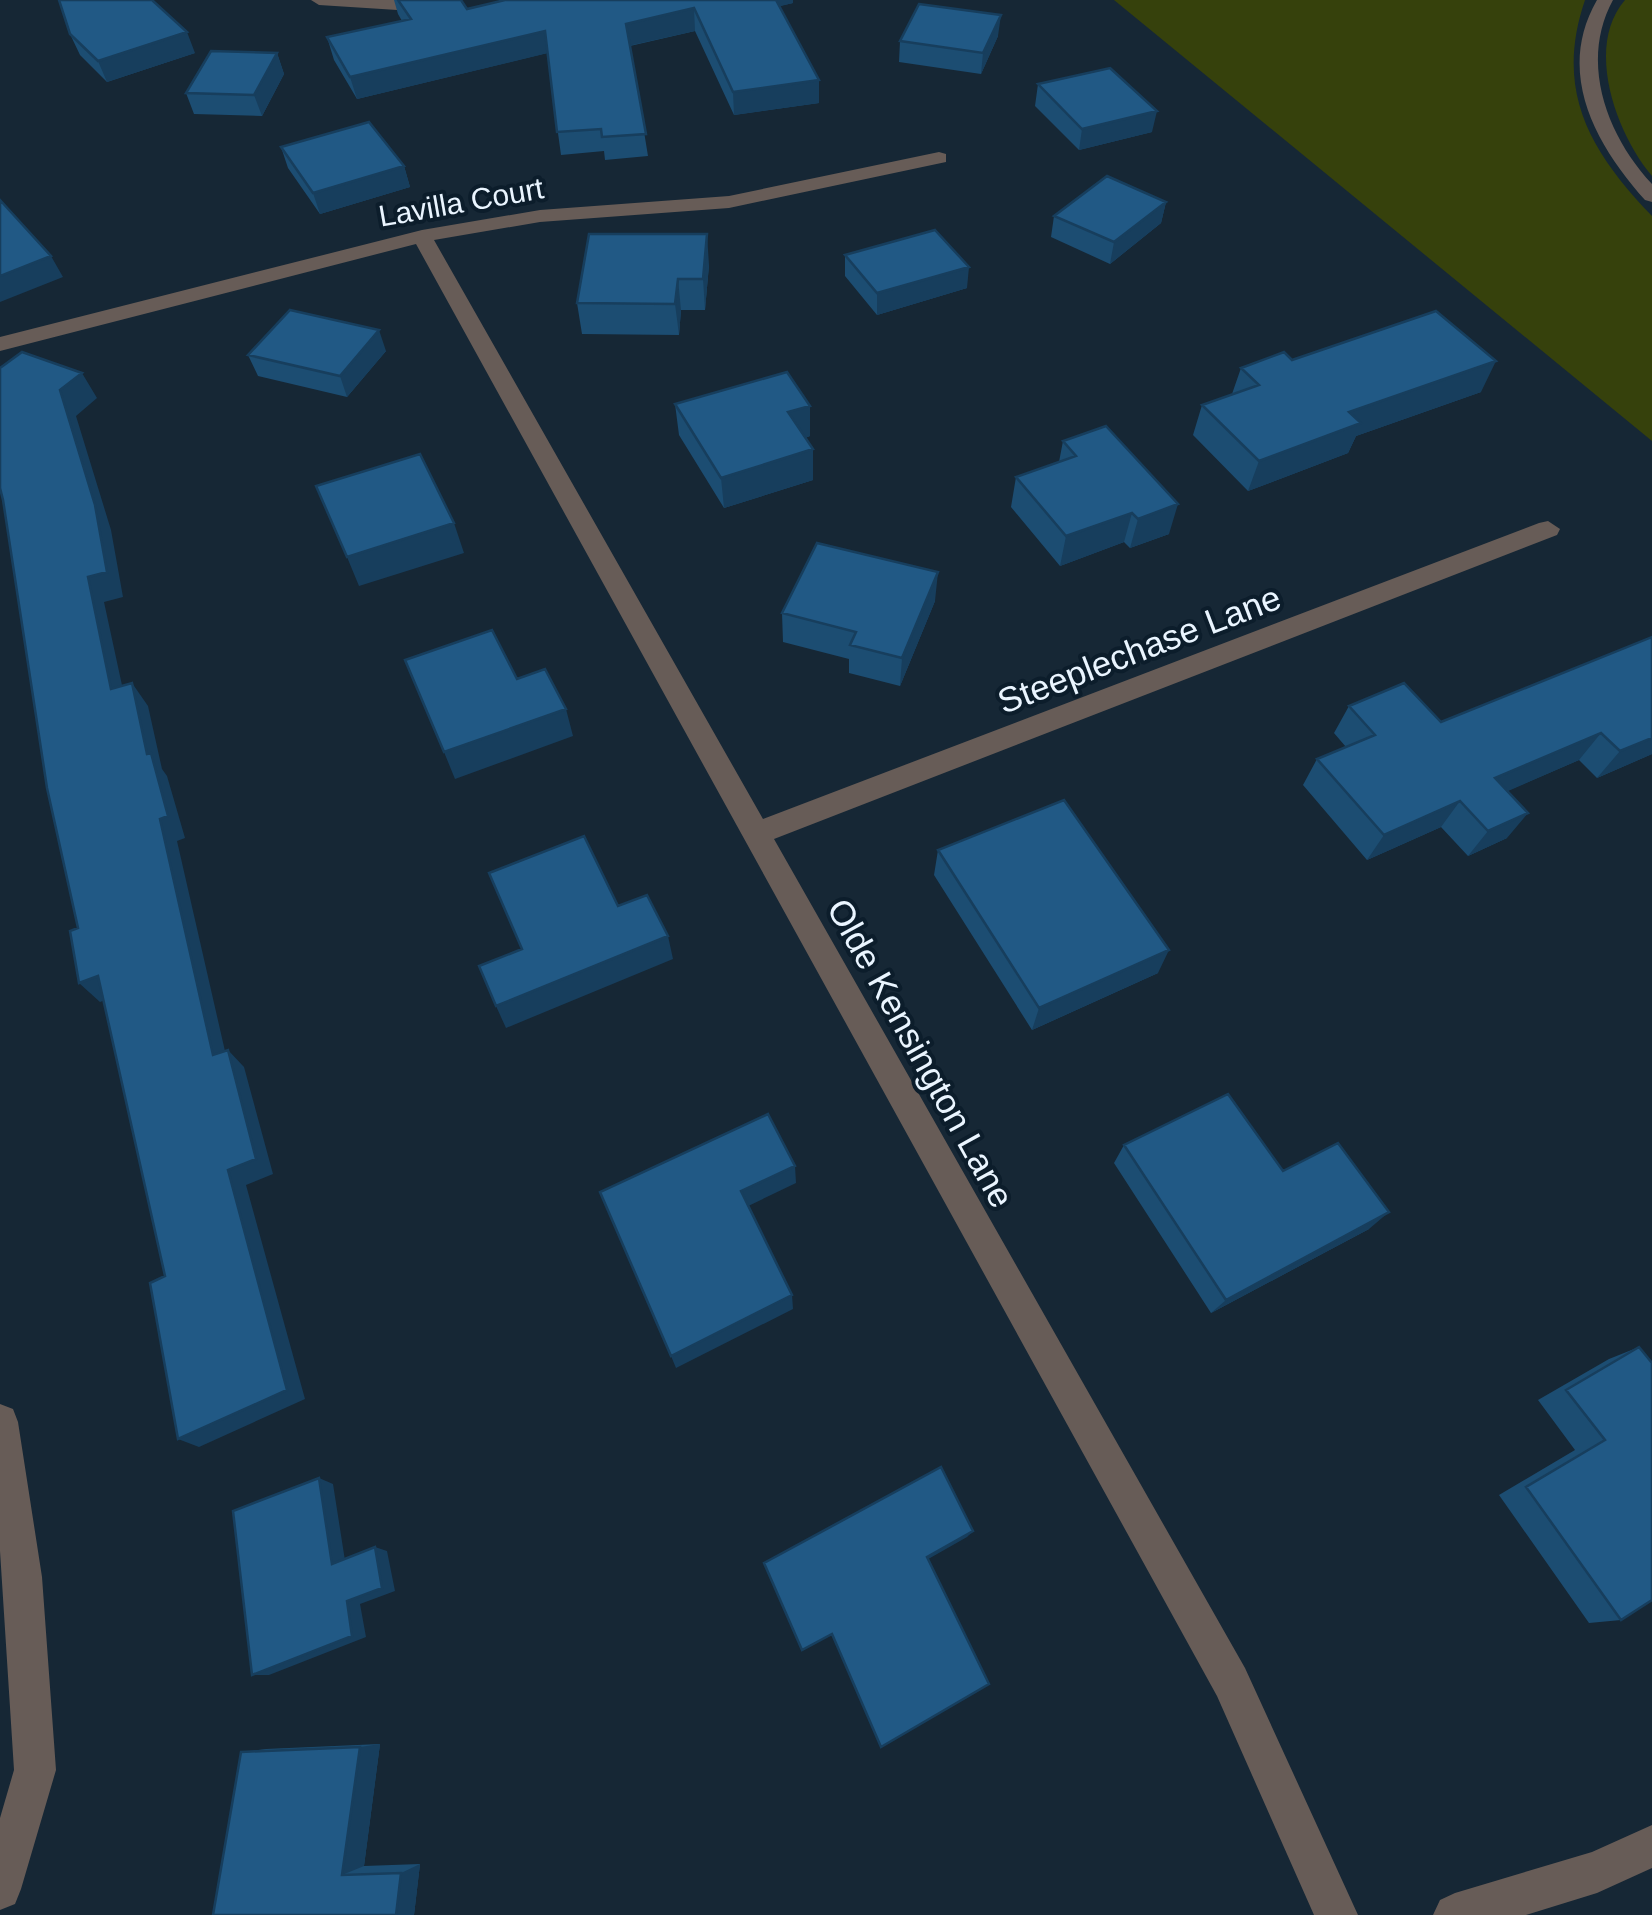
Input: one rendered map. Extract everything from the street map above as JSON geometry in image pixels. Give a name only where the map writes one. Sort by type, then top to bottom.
[{"type":"street","points":[[319,0],[413,6],[442,0]]},
{"type":"street","points":[[1605,0],[1589,51],[1597,111],[1612,149],[1652,196]]},
{"type":"street","name":"Lavilla Court","points":[[0,344],[422,236],[540,216],[729,202],[939,158]]},
{"type":"street","name":"Olde Kensington Lane","points":[[422,236],[1231,1682],[1336,1915]]},
{"type":"street","name":"Steeplechase Lane","points":[[756,834],[1548,529]]},
{"type":"street","points":[[0,1422],[23,1577],[35,1770],[0,1890]]},
{"type":"street","points":[[1455,1915],[1597,1872],[1652,1846]]},
{"type":"green space","points":[[1114,0],[1585,0],[1576,33],[1574,63],[1576,91],[1584,118],[1611,168],[1652,216],[1652,441]]},
{"type":"green space","points":[[1625,0],[1652,0],[1652,176],[1617,115],[1606,66],[1613,19]]},
{"type":"building","points":[[59,0],[152,0],[187,32],[98,61],[70,34]]},
{"type":"building","points":[[398,0],[461,0],[467,9],[505,0],[776,0],[819,80],[733,92],[694,8],[626,24],[646,134],[602,137],[601,129],[557,132],[545,31],[350,77],[327,37],[411,19]]},
{"type":"building","points":[[919,4],[1001,15],[983,53],[900,41]]},
{"type":"building","points":[[211,51],[277,53],[254,95],[186,93]]},
{"type":"building","points":[[1110,68],[1157,111],[1082,129],[1038,84]]},
{"type":"building","points":[[369,122],[404,166],[313,193],[281,147]]},
{"type":"building","points":[[1107,176],[1166,202],[1114,242],[1054,216]]},
{"type":"building","points":[[0,200],[51,256],[0,276]]},
{"type":"building","points":[[935,230],[969,267],[877,293],[845,255]]},
{"type":"building","points":[[589,234],[707,234],[703,279],[678,279],[675,304],[577,303]]},
{"type":"building","points":[[290,310],[379,330],[340,376],[248,355]]},
{"type":"building","points":[[1436,311],[1496,361],[1349,412],[1361,423],[1259,461],[1202,405],[1259,385],[1241,368],[1284,352],[1292,360]]},
{"type":"building","points":[[22,352],[82,373],[60,390],[95,505],[107,572],[88,577],[111,689],[132,683],[147,754],[151,753],[168,816],[160,819],[213,1055],[228,1050],[256,1159],[228,1170],[287,1390],[178,1439],[150,1283],[165,1276],[98,976],[79,983],[70,931],[78,928],[47,788],[0,488],[0,368]]},
{"type":"building","points":[[787,372],[810,406],[788,412],[813,449],[721,478],[675,404]]},
{"type":"building","points":[[1106,426],[1178,504],[1138,519],[1132,513],[1066,536],[1016,477],[1076,456],[1063,441]]},
{"type":"building","points":[[420,454],[454,523],[347,557],[316,486]]},
{"type":"building","points":[[817,543],[938,572],[902,658],[850,645],[856,632],[782,613]]},
{"type":"building","points":[[492,630],[517,679],[545,669],[566,709],[444,752],[405,660]]},
{"type":"building","points":[[1652,637],[1652,738],[1620,751],[1601,733],[1495,778],[1528,813],[1488,831],[1460,801],[1384,835],[1317,759],[1375,735],[1349,706],[1404,683],[1441,722]]},
{"type":"building","points":[[1064,800],[1169,950],[1039,1008],[938,850]]},
{"type":"building","points":[[584,836],[618,906],[647,895],[668,936],[496,1006],[479,966],[522,949],[489,873]]},
{"type":"building","points":[[1228,1094],[1283,1171],[1338,1143],[1389,1212],[1226,1300],[1124,1145]]},
{"type":"building","points":[[768,1114],[795,1166],[741,1191],[792,1295],[671,1356],[600,1192]]},
{"type":"building","points":[[1639,1347],[1652,1363],[1652,1600],[1621,1620],[1526,1487],[1605,1440],[1566,1390]]},
{"type":"building","points":[[941,1467],[973,1531],[927,1557],[989,1684],[881,1747],[832,1634],[802,1650],[764,1563]]},
{"type":"building","points":[[319,1478],[332,1564],[375,1547],[382,1588],[347,1601],[352,1636],[252,1675],[233,1511]]},
{"type":"building","points":[[360,1747],[342,1875],[401,1873],[396,1915],[213,1915],[241,1752]]}]
